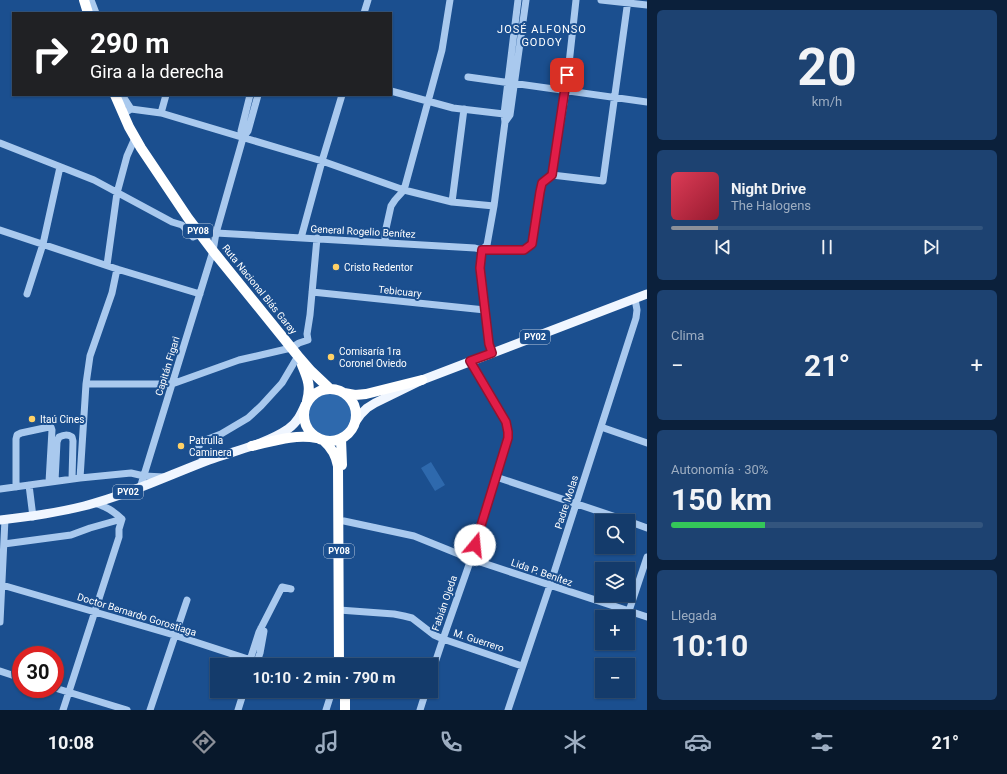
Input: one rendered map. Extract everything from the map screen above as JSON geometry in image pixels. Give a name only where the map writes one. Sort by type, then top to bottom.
[{"type":"highway","points":[[84,0],[88,12]]},
{"type":"highway","name":"Ruta Nacional Blás Garay","points":[[116,96],[127,112],[135,138],[188,218],[291,348],[311,371],[330,389]]},
{"type":"highway","name":"Ruta Nacional Blás Garay","points":[[298,356],[308,378],[309,391],[306,403]]},
{"type":"highway","name":"PY02","points":[[306,403],[315,393],[322,390],[337,390],[355,395],[366,394],[422,380]]},
{"type":"highway","points":[[344,393],[349,397],[356,410],[354,424]]},
{"type":"highway","points":[[306,403],[303,413],[307,428],[312,434],[321,440]]},
{"type":"highway","name":"PY02","points":[[252,446],[294,436],[310,437],[330,441],[341,439],[347,435],[354,424]]},
{"type":"highway","name":"PY08","points":[[341,439],[344,658]]},
{"type":"highway","name":"PY08","points":[[321,440],[332,450],[337,460],[341,521]]},
{"type":"highway","name":"PY08","points":[[339,658],[342,611]]},
{"type":"highway","points":[[339,698],[339,710]]},
{"type":"highway","points":[[345,698],[345,710]]},
{"type":"main road","name":"PY02","points":[[354,424],[367,408],[422,380],[647,294]]},
{"type":"main road","name":"PY02","points":[[3,519],[33,517],[94,503],[140,488],[210,460],[252,446],[277,435],[288,428],[298,420],[306,403]]},
{"type":"street","points":[[91,0],[96,12]]},
{"type":"street","points":[[364,12],[368,0]]},
{"type":"street","points":[[385,242],[388,215],[391,206],[404,190],[442,50],[450,0]]},
{"type":"street","points":[[505,122],[510,115],[511,83],[518,0]]},
{"type":"street","points":[[492,353],[489,344],[480,268],[482,250],[488,245],[505,122],[504,114],[526,0]]},
{"type":"street","points":[[576,0],[566,90],[552,175],[603,182],[628,2]]},
{"type":"street","points":[[601,0],[647,5]]},
{"type":"street","points":[[468,77],[647,102]]},
{"type":"street","points":[[392,91],[453,108],[504,114]]},
{"type":"street","points":[[122,96],[127,112],[161,114],[322,161],[404,190],[452,202],[494,206]]},
{"type":"street","points":[[161,114],[166,96]]},
{"type":"street","points":[[243,138],[241,131],[250,96]]},
{"type":"street","points":[[243,138],[248,131],[258,96]]},
{"type":"street","points":[[301,238],[342,96]]},
{"type":"street","points":[[452,202],[464,109]]},
{"type":"street","points":[[107,266],[117,193],[127,156],[135,138]]},
{"type":"street","name":"Capitán Figari","points":[[140,488],[213,251],[216,233],[243,138]]},
{"type":"street","points":[[0,143],[94,180],[172,222],[182,225],[193,237],[201,234]]},
{"type":"street","points":[[27,294],[43,244],[60,167]]},
{"type":"street","name":"General Rogelio Benítez","points":[[201,234],[216,233],[317,238],[475,248],[482,250],[524,250],[532,244],[542,183],[552,175]]},
{"type":"street","points":[[0,230],[107,266],[200,294]]},
{"type":"street","points":[[86,384],[172,384],[239,360],[291,348],[308,340],[307,334],[317,238]]},
{"type":"street","points":[[80,478],[86,384],[90,356],[112,293],[117,269]]},
{"type":"street","name":"Tebicuary","points":[[312,292],[485,310]]},
{"type":"street","name":"Padre Molas","points":[[508,710],[550,586],[636,318],[637,310],[635,299]]},
{"type":"street","points":[[210,460],[200,455],[198,449],[200,444],[248,418],[282,383],[298,356]]},
{"type":"street","name":"Fabián Ojeda","points":[[436,658],[471,559],[508,438],[506,422],[470,361]]},
{"type":"street","points":[[16,487],[16,439],[18,435],[20,433],[49,427],[52,427],[52,482]]},
{"type":"street","points":[[601,427],[647,443]]},
{"type":"street","points":[[52,482],[59,438],[68,434],[72,437],[73,441],[72,479]]},
{"type":"street","points":[[0,489],[80,478],[132,473],[144,476],[167,477]]},
{"type":"street","points":[[496,477],[607,514]]},
{"type":"street","points":[[29,485],[33,517]]},
{"type":"street","points":[[94,503],[107,507],[122,519]]},
{"type":"street","points":[[0,622],[4,544],[3,519]]},
{"type":"street","points":[[4,544],[71,535],[122,519]]},
{"type":"street","points":[[63,710],[95,612],[122,519]]},
{"type":"street","name":"Lida P. Benítez","points":[[341,521],[414,536],[471,559],[626,610]]},
{"type":"street","points":[[635,524],[647,528]]},
{"type":"street","points":[[629,610],[647,556]]},
{"type":"street","name":"Doctor Bernardo Gorostiaga","points":[[2,585],[174,635],[241,658]]},
{"type":"street","points":[[253,658],[253,650],[261,628],[282,587],[291,589]]},
{"type":"street","points":[[150,710],[187,600]]},
{"type":"street","name":"M. Guerrero","points":[[342,611],[394,614],[412,618],[434,635],[442,639],[522,666]]},
{"type":"street","name":"Lida P. Benítez","points":[[635,613],[647,617]]},
{"type":"street","points":[[0,671],[12,675]]},
{"type":"street","points":[[64,691],[127,710]]},
{"type":"street","points":[[238,710],[242,698]]},
{"type":"street","points":[[326,710],[330,698]]},
{"type":"street","points":[[420,710],[424,698]]},
{"type":"shaded area","points":[[329,392],[342,396],[348,402],[352,415],[348,428],[342,434],[329,438],[316,434],[310,428],[306,415],[310,402],[316,396]]},
{"type":"shaded area","points":[[431,462],[445,485],[435,491],[421,468]]},
{"type":"place","name":"Cristo Redentor","points":[[336,267]]},
{"type":"place","name":"Comisaría 1ra Coronel Oviedo","points":[[331,357]]},
{"type":"place","name":"Itaú Cines","points":[[32,419]]},
{"type":"place","name":"Patrulla Caminera","points":[[181,446]]},
{"type":"district","name":"JOSÉ ALFONSO GODOY","points":[[542,35]]},
{"type":"route","points":[[475,545],[508,438],[506,422],[470,361],[492,353],[489,344],[480,268],[482,250],[524,250],[532,244],[542,183],[552,175],[566,90],[567,75]]}]
